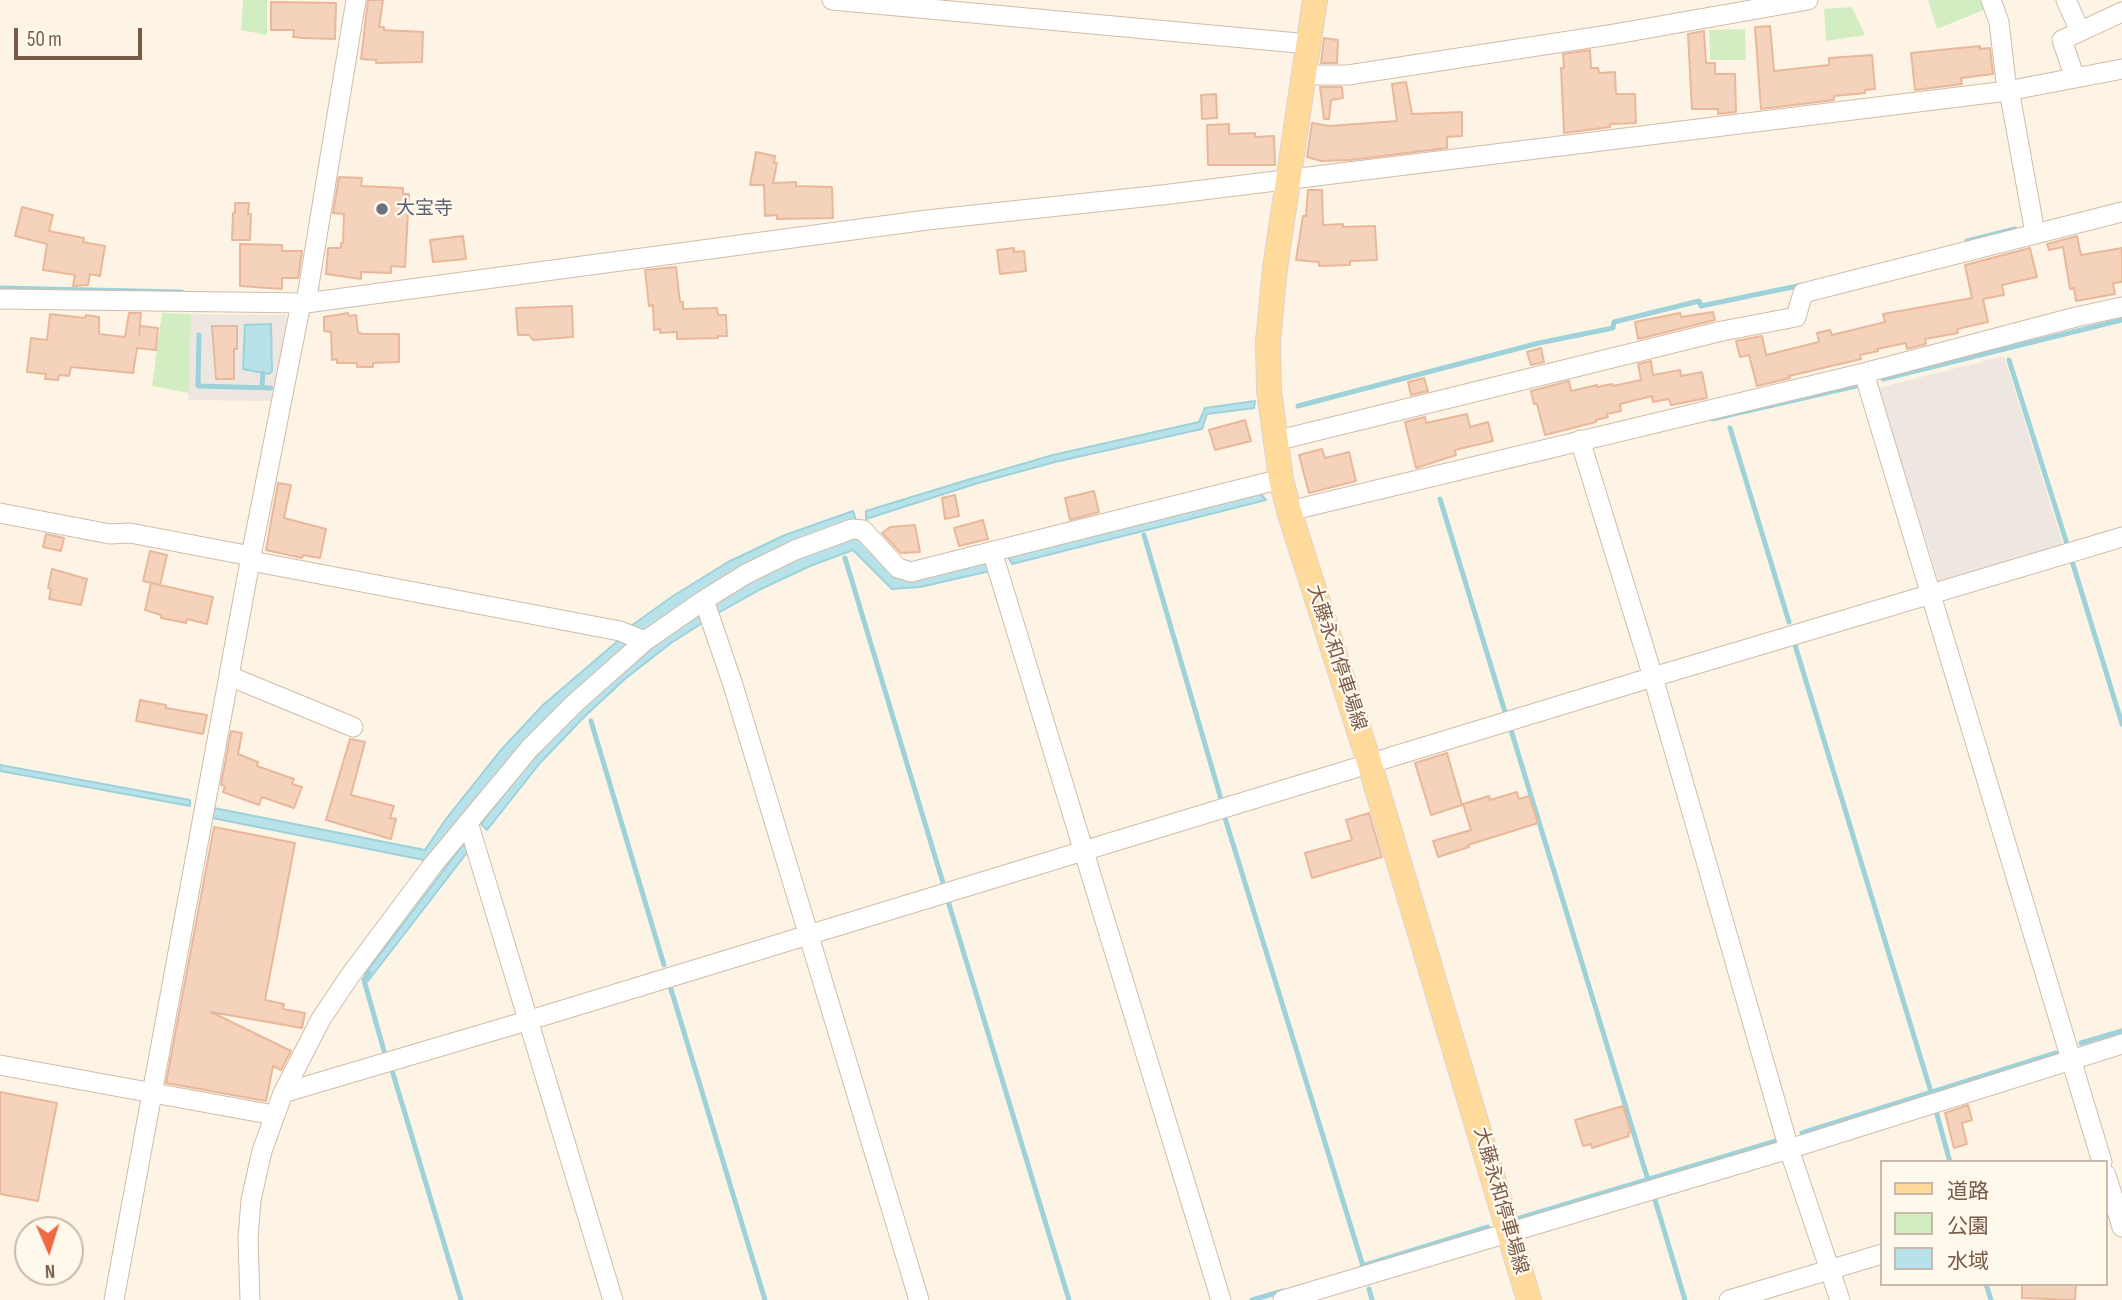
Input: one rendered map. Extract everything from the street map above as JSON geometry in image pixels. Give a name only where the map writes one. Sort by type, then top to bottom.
[{"type":"main road","name":"大藤永和停車場線","points":[[1315,0],[1275,268],[1268,341],[1269,391],[1281,479],[1370,765],[1529,1300]]},
{"type":"street","points":[[114,1300],[251,559],[303,303],[356,0]]},
{"type":"street","points":[[832,0],[1309,44]]},
{"type":"street","points":[[1305,75],[1348,75],[1615,34],[1808,0]]},
{"type":"street","points":[[1991,0],[1999,22],[2008,90],[2035,233]]},
{"type":"street","points":[[2066,0],[2080,31]]},
{"type":"street","points":[[2076,78],[2062,40],[2122,12]]},
{"type":"street","points":[[0,299],[303,303],[927,220],[1289,179],[2008,90],[2122,69]]},
{"type":"street","points":[[1275,441],[1722,331],[1796,317],[1803,293],[2122,212]]},
{"type":"street","points":[[1289,510],[1864,373],[2122,307]]},
{"type":"street","points":[[1864,373],[2101,1160]]},
{"type":"street","points":[[1580,440],[1653,677],[1789,1149],[1840,1300]]},
{"type":"street","points":[[250,1300],[248,1238],[251,1200],[261,1151],[283,1093],[314,1030],[349,977],[432,866],[530,748],[575,703],[645,641],[707,609],[746,574],[795,550],[852,529],[863,530],[898,568],[906,572],[1281,479]]},
{"type":"street","points":[[0,513],[110,534],[130,533],[620,631],[645,641]]},
{"type":"street","points":[[283,1093],[2122,537]]},
{"type":"street","points":[[992,551],[1221,1300]]},
{"type":"street","points":[[707,609],[733,685],[919,1300]]},
{"type":"street","points":[[229,676],[353,727]]},
{"type":"street","points":[[468,822],[613,1300]]},
{"type":"street","points":[[1283,1300],[1789,1149],[2122,1044]]},
{"type":"street","points":[[0,1065],[274,1115]]},
{"type":"street","points":[[2108,1182],[2122,1228]]},
{"type":"street","points":[[1729,1300],[1881,1254]]},
{"type":"shaded area","points":[[191,314],[286,315],[288,321],[273,401],[188,400]]},
{"type":"shaded area","points":[[2004,356],[2064,548],[1940,585],[1878,388]]},
{"type":"green space","points":[[243,0],[267,0],[267,35],[241,30]]},
{"type":"green space","points":[[1928,0],[1983,0],[1986,9],[1937,29]]},
{"type":"green space","points":[[1852,7],[1865,35],[1826,41],[1824,9]]},
{"type":"green space","points":[[1745,29],[1746,60],[1710,60],[1709,30]]},
{"type":"green space","points":[[162,313],[191,314],[189,393],[152,386]]},
{"type":"water","points":[[271,324],[272,371],[269,374],[243,369],[245,325]]},
{"type":"water","points":[[1255,401],[1254,408],[1207,414],[1202,429],[1055,462],[978,483],[866,519],[866,511],[964,481],[1053,455],[1199,422],[1205,408]]},
{"type":"water","points":[[1259,492],[1266,500],[1012,564],[1007,555]]},
{"type":"water","points":[[853,511],[856,520],[685,603],[429,861],[212,818],[214,808],[425,850],[500,751],[543,705],[620,639],[631,626],[728,562],[785,535]]},
{"type":"water","points":[[856,537],[866,544],[891,573],[985,561],[990,571],[920,587],[892,589],[853,550],[761,589],[671,643],[626,678],[540,763],[487,830],[481,824],[554,736],[583,707],[671,632],[748,583],[801,557]]},
{"type":"water","points":[[0,765],[190,800],[190,806],[0,771]]},
{"type":"water","points":[[465,842],[469,850],[368,981],[365,974]]},
{"type":"building","points":[[368,0],[383,0],[379,27],[384,27],[384,30],[423,32],[422,62],[376,63],[376,60],[361,59]]},
{"type":"building","points":[[271,2],[336,3],[335,39],[293,37],[294,30],[271,30]]},
{"type":"building","points":[[1770,26],[1774,71],[1829,65],[1829,58],[1872,55],[1875,89],[1865,90],[1865,93],[1834,96],[1834,100],[1761,109],[1755,27]]},
{"type":"building","points":[[1704,31],[1706,63],[1715,63],[1715,74],[1735,74],[1736,112],[1718,114],[1718,109],[1692,109],[1688,34]]},
{"type":"building","points":[[1324,38],[1338,40],[1337,63],[1321,63]]},
{"type":"building","points":[[1980,46],[1980,49],[1990,48],[1993,74],[1961,78],[1962,84],[1915,90],[1911,53]]},
{"type":"building","points":[[1590,50],[1591,68],[1598,68],[1599,73],[1615,72],[1616,94],[1635,94],[1636,123],[1610,124],[1610,127],[1564,133],[1561,68],[1564,68],[1563,54]]},
{"type":"building","points":[[1406,82],[1412,114],[1462,112],[1462,136],[1447,137],[1447,148],[1350,160],[1321,161],[1307,157],[1312,123],[1329,126],[1397,121],[1392,84]]},
{"type":"building","points":[[1320,87],[1342,87],[1343,98],[1331,100],[1329,119],[1324,119]]},
{"type":"building","points":[[1216,94],[1217,118],[1202,119],[1201,95]]},
{"type":"building","points":[[1229,124],[1229,134],[1255,133],[1255,137],[1274,136],[1275,165],[1208,165],[1207,125]]},
{"type":"building","points":[[756,152],[775,156],[774,163],[777,163],[773,183],[796,182],[796,186],[832,187],[833,218],[777,219],[777,215],[765,216],[764,185],[750,185]]},
{"type":"building","points":[[339,177],[362,178],[361,186],[403,188],[403,194],[409,194],[405,267],[391,266],[391,273],[361,272],[361,279],[326,274],[328,248],[341,248],[343,243],[344,214],[333,213]]},
{"type":"building","points":[[1308,190],[1322,190],[1323,225],[1375,226],[1377,260],[1350,261],[1350,265],[1319,266],[1319,262],[1296,260],[1303,216],[1306,216]]},
{"type":"building","points":[[235,203],[249,203],[250,240],[232,240]]},
{"type":"building","points":[[22,207],[53,215],[49,231],[84,238],[83,242],[105,246],[100,276],[90,274],[88,285],[73,286],[75,275],[43,270],[47,244],[15,236]]},
{"type":"building","points":[[463,236],[466,259],[433,262],[430,240]]},
{"type":"building","points":[[2077,236],[2081,255],[2122,248],[2122,282],[2113,283],[2115,294],[2076,301],[2074,288],[2070,289],[2063,247],[2049,250],[2047,244]]},
{"type":"building","points":[[240,244],[282,245],[282,251],[302,251],[298,278],[282,278],[282,289],[240,286]]},
{"type":"building","points":[[1014,248],[1014,252],[1024,251],[1026,271],[1000,274],[997,250]]},
{"type":"building","points":[[2030,248],[2037,277],[2002,285],[2004,295],[1983,299],[1988,322],[1957,329],[1958,333],[1925,339],[1926,344],[1907,349],[1906,343],[1877,349],[1878,351],[1860,355],[1861,359],[1757,386],[1749,355],[1740,357],[1736,341],[1762,336],[1766,355],[1819,342],[1817,333],[1830,330],[1832,335],[1885,322],[1883,314],[1972,298],[1965,265]]},
{"type":"building","points":[[676,267],[683,309],[717,308],[718,315],[726,315],[727,336],[677,339],[677,332],[660,333],[660,329],[654,330],[653,305],[649,306],[645,270]]},
{"type":"building","points":[[572,306],[573,337],[533,340],[529,335],[518,335],[516,308]]},
{"type":"building","points":[[1713,312],[1715,320],[1638,339],[1635,322],[1680,313],[1681,317]]},
{"type":"building","points":[[129,313],[141,313],[139,335],[140,326],[158,328],[156,350],[137,348],[133,373],[71,367],[69,376],[59,375],[58,380],[45,379],[46,374],[27,372],[31,338],[47,340],[50,314],[99,317],[99,334],[125,337]]},
{"type":"building","points":[[348,313],[349,316],[356,315],[358,332],[362,334],[399,334],[399,362],[357,367],[357,363],[337,363],[337,359],[332,360],[331,332],[324,331],[324,317]]},
{"type":"building","points":[[212,326],[237,326],[234,379],[216,379]]},
{"type":"building","points":[[1541,348],[1544,362],[1531,365],[1527,352]]},
{"type":"building","points":[[1651,361],[1653,375],[1680,370],[1681,376],[1702,372],[1707,398],[1671,405],[1669,399],[1653,402],[1652,396],[1620,404],[1621,411],[1607,414],[1608,417],[1596,422],[1545,435],[1531,391],[1569,381],[1571,391],[1641,380],[1638,364]]},
{"type":"building","points":[[1424,378],[1428,391],[1411,395],[1408,382]]},
{"type":"building","points":[[1467,414],[1470,427],[1488,422],[1493,441],[1455,450],[1456,455],[1416,468],[1405,422],[1425,417],[1426,423]]},
{"type":"building","points":[[1245,420],[1251,441],[1215,450],[1209,430]]},
{"type":"building","points":[[1322,449],[1325,458],[1349,452],[1356,481],[1309,493],[1299,455]]},
{"type":"building","points":[[278,483],[291,485],[284,518],[326,529],[320,558],[303,555],[302,558],[266,550]]},
{"type":"building","points":[[1094,491],[1099,512],[1070,520],[1065,498]]},
{"type":"building","points":[[955,495],[959,516],[945,519],[942,498]]},
{"type":"building","points":[[983,520],[988,539],[959,546],[954,528]]},
{"type":"building","points":[[915,525],[920,552],[901,553],[882,533],[890,527]]},
{"type":"building","points":[[46,534],[64,538],[61,551],[43,547]]},
{"type":"building","points":[[150,551],[167,555],[160,585],[143,581]]},
{"type":"building","points":[[52,569],[87,579],[81,605],[49,599]]},
{"type":"building","points":[[151,583],[213,597],[207,624],[187,619],[186,623],[161,618],[161,615],[145,610]]},
{"type":"building","points":[[140,700],[166,705],[166,708],[207,715],[203,734],[136,721]]},
{"type":"building","points":[[231,731],[242,733],[238,754],[258,762],[257,766],[294,779],[292,784],[302,787],[294,808],[262,797],[259,805],[223,792],[225,786],[221,785]]},
{"type":"building","points":[[350,739],[365,742],[351,795],[394,806],[390,818],[396,819],[391,839],[326,820]]},
{"type":"building","points":[[1447,753],[1462,805],[1431,815],[1415,763]]},
{"type":"building","points":[[1517,792],[1519,799],[1529,796],[1538,823],[1438,857],[1433,841],[1471,830],[1463,804],[1489,796],[1490,800]]},
{"type":"building","points":[[1369,813],[1382,857],[1312,878],[1305,853],[1352,840],[1346,820]]},
{"type":"building","points":[[214,827],[295,843],[265,1000],[284,1004],[283,1009],[305,1013],[302,1028],[211,1012],[291,1051],[281,1070],[273,1066],[266,1101],[166,1083]]},
{"type":"building","points":[[0,1092],[57,1103],[38,1201],[0,1194]]},
{"type":"building","points":[[1968,1105],[1972,1120],[1962,1123],[1967,1144],[1954,1148],[1945,1113]]},
{"type":"building","points":[[1623,1106],[1631,1132],[1628,1133],[1629,1136],[1592,1148],[1591,1144],[1583,1146],[1575,1120]]},
{"type":"building","points":[[2022,1286],[2076,1286],[2075,1300],[2022,1298]]},
{"type":"waterway","points":[[1967,241],[2015,229]]},
{"type":"waterway","points":[[1298,406],[1539,343],[1613,328],[1614,322],[1699,301],[1701,306],[1802,285]]},
{"type":"waterway","points":[[0,288],[182,292]]},
{"type":"waterway","points":[[1883,379],[2122,320]]},
{"type":"waterway","points":[[199,335],[198,386],[271,388]]},
{"type":"waterway","points":[[2009,360],[2067,544]]},
{"type":"waterway","points":[[262,387],[263,373]]},
{"type":"waterway","points":[[1712,419],[1856,386]]},
{"type":"waterway","points":[[1730,428],[1789,622]]},
{"type":"waterway","points":[[1440,499],[1505,712]]},
{"type":"waterway","points":[[1144,535],[1221,799]]},
{"type":"waterway","points":[[845,558],[943,883]]},
{"type":"waterway","points":[[2072,561],[2122,724]]},
{"type":"waterway","points":[[1795,645],[1931,1092]]},
{"type":"waterway","points":[[591,721],[664,965]]},
{"type":"waterway","points":[[1511,730],[1648,1180]]},
{"type":"waterway","points":[[1225,818],[1363,1266]]},
{"type":"waterway","points":[[948,901],[1069,1300]]},
{"type":"waterway","points":[[369,973],[364,980],[384,1051]]},
{"type":"waterway","points":[[670,986],[765,1300]]},
{"type":"waterway","points":[[2081,1043],[2122,1031]]},
{"type":"waterway","points":[[1802,1133],[2056,1053]]},
{"type":"waterway","points":[[391,1067],[461,1300]]},
{"type":"waterway","points":[[1936,1111],[1949,1160]]},
{"type":"waterway","points":[[1520,1218],[1776,1141]]},
{"type":"waterway","points":[[1655,1200],[1685,1300]]},
{"type":"waterway","points":[[1362,1266],[1488,1227]]},
{"type":"waterway","points":[[1987,1286],[1991,1300]]},
{"type":"waterway","points":[[1369,1289],[1372,1300]]},
{"type":"waterway","points":[[1252,1300],[1283,1291]]},
{"type":"place","name":"大宝寺","points":[[382,209]]}]
